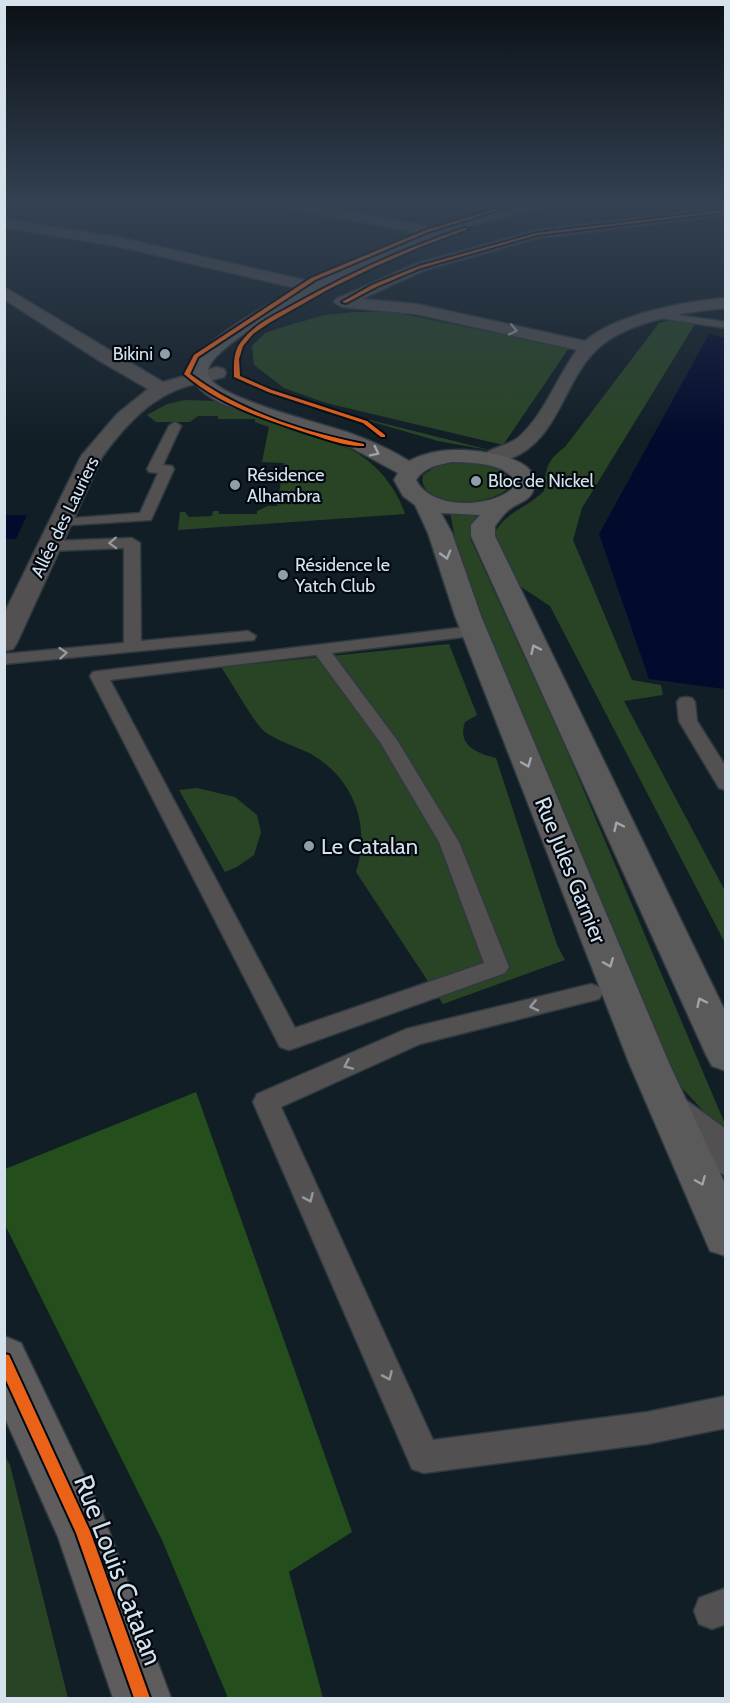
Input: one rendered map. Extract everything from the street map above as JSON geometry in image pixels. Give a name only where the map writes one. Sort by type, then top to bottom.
[{"type":"main road","points":[[208,366],[232,334],[289,300],[324,282]]},
{"type":"main road","points":[[208,366],[222,396],[362,445],[409,471],[433,459],[452,456]]},
{"type":"main road","points":[[208,366],[226,382],[251,394],[452,456],[490,459],[518,472],[523,479],[524,486],[521,493],[502,504],[483,525],[483,536],[726,1055]]},
{"type":"main road","name":"Rue Jules Garnier","points":[[409,471],[405,480],[406,486],[416,497],[424,501],[440,533],[447,560],[474,631],[649,1063],[726,1236]]},
{"type":"main road","points":[[424,501],[462,509],[502,504]]},
{"type":"street","points":[[295,282],[314,287]]},
{"type":"street","points":[[344,302],[383,282]]},
{"type":"street","points":[[4,292],[94,350],[168,387],[222,396]]},
{"type":"street","points":[[289,300],[344,302],[416,309],[588,347]]},
{"type":"street","points":[[490,459],[517,449],[538,427],[588,347],[611,333],[657,315],[726,303]]},
{"type":"street","name":"Allée des Lauriers","points":[[4,643],[92,456],[107,436],[144,401],[208,366]]},
{"type":"street","points":[[518,472],[534,457],[538,427]]},
{"type":"street","points":[[672,1112],[722,1150],[726,1157]]},
{"type":"street","name":"Rue Louis Catalan","points":[[4,1360],[83,1531],[142,1698]]},
{"type":"lane","points":[[657,315],[726,325]]},
{"type":"lane","points":[[707,323],[726,315]]},
{"type":"lane","points":[[61,523],[146,517],[167,469],[154,469],[175,426]]},
{"type":"lane","points":[[51,546],[132,543],[133,647]]},
{"type":"lane","points":[[320,650],[388,740],[449,842],[496,968],[289,1041],[99,676],[474,631]]},
{"type":"lane","points":[[4,659],[248,636]]},
{"type":"lane","points":[[686,702],[688,721],[726,784]]},
{"type":"lane","points":[[591,993],[415,1036],[266,1102],[424,1457],[647,1428],[726,1412]]},
{"type":"green space","points":[[393,312],[569,348],[503,445],[326,403],[284,388],[254,365],[252,346],[265,333],[325,315]]},
{"type":"green space","points":[[675,319],[695,324],[582,508],[573,540],[632,680],[661,685],[663,695],[624,701],[725,891],[725,943],[550,606],[518,585],[494,535],[498,527],[510,515],[544,491],[547,471],[554,457],[565,447],[659,323]]},
{"type":"green space","points":[[185,400],[215,401],[350,449],[384,476],[405,514],[178,530],[180,512],[185,512],[189,517],[212,516],[213,511],[219,511],[219,514],[257,514],[257,511],[268,506],[277,506],[284,463],[262,462],[269,427],[255,422],[255,419],[218,419],[218,416],[198,416],[190,422],[156,422],[147,415],[167,404]]},
{"type":"green space","points":[[342,413],[494,451],[438,441]]},
{"type":"green space","points":[[451,462],[475,462],[490,466],[509,478],[511,485],[502,493],[473,501],[443,499],[431,494],[424,486],[423,475],[438,465]]},
{"type":"green space","points":[[450,512],[477,514],[470,538],[564,744],[725,1124],[725,1134],[668,1073],[463,580]]},
{"type":"green space","points":[[449,644],[477,715],[465,722],[464,737],[470,747],[496,758],[557,945],[565,960],[443,1004],[356,872],[360,854],[360,821],[348,790],[326,764],[311,754],[265,732],[221,667]]},
{"type":"green space","points":[[197,788],[235,797],[257,815],[261,832],[254,855],[237,867],[225,872],[179,790]]},
{"type":"green space","points":[[196,1092],[352,1532],[289,1572],[323,1698],[228,1698],[162,1540],[5,1225],[5,1169]]},
{"type":"green space","points":[[4,1454],[10,1465],[68,1698],[5,1698]]},
{"type":"water","points":[[709,334],[726,338],[725,689],[649,679],[599,534]]},
{"type":"water","points":[[5,515],[27,515],[16,539],[5,539]]},
{"type":"cycle path","points":[[308,282],[196,356],[187,374],[212,392],[252,411],[320,435],[362,445]]},
{"type":"cycle path","points":[[339,282],[283,312],[247,337],[239,350],[237,377],[270,391],[365,422],[383,436]]},
{"type":"cycle path","points":[[344,302],[383,282]]},
{"type":"cycle path","points":[[4,1360],[83,1531],[142,1698]]},
{"type":"place","name":"Bikini","points":[[165,354]]},
{"type":"place","name":"Bloc de Nickel","points":[[476,481]]},
{"type":"place","name":"Résidence Alhambra","points":[[235,485]]},
{"type":"place","name":"Résidence le Yatch Club","points":[[283,575]]},
{"type":"place","name":"Le Catalan","points":[[309,846]]}]
